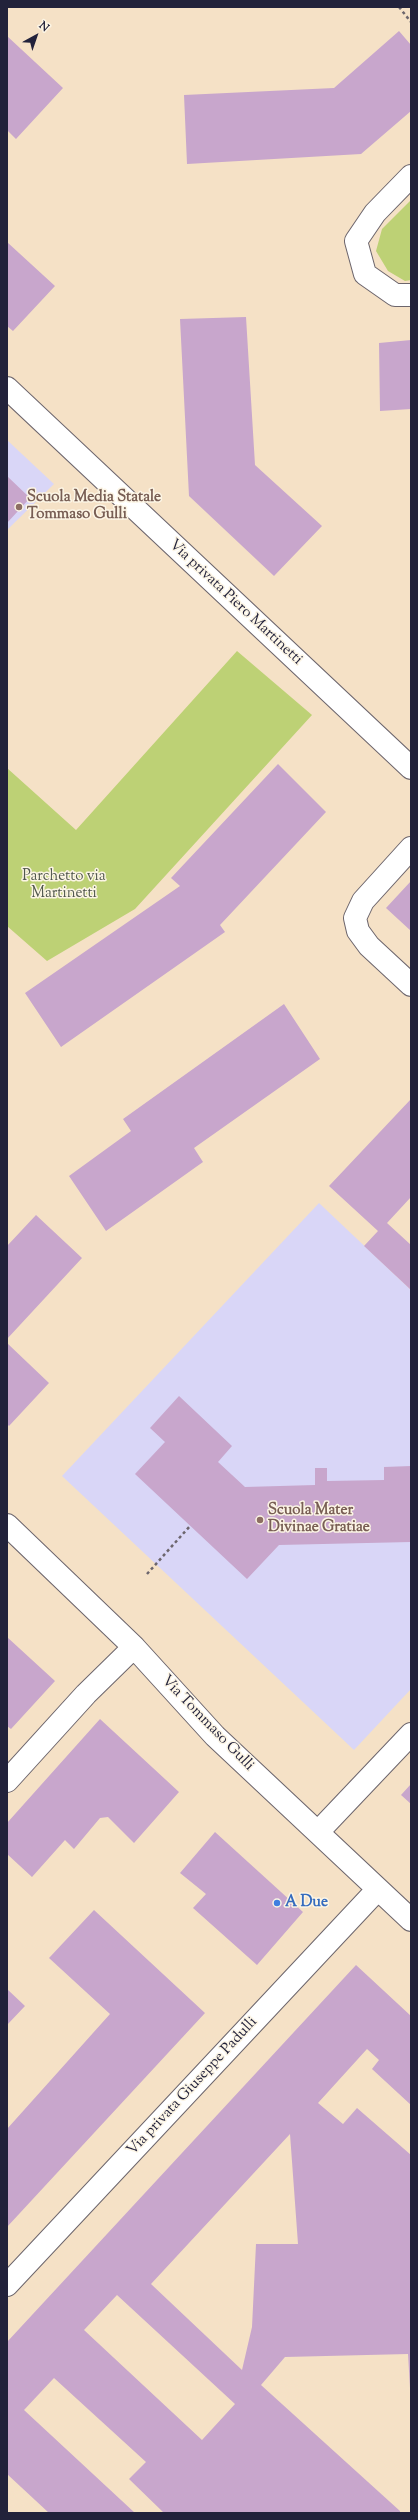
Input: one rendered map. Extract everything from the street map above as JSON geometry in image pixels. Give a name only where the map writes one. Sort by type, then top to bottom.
[{"type":"street","points":[[411,176],[375,213],[356,241],[365,274],[395,295],[411,295]]},
{"type":"street","name":"Via privata Piero Martinetti","points":[[7,388],[411,768]]},
{"type":"street","points":[[411,848],[363,901],[355,918],[358,931],[369,946],[411,985]]},
{"type":"street","name":"Via Tommaso Gulli","points":[[7,1525],[134,1647],[215,1736],[411,1920]]},
{"type":"street","points":[[7,1781],[86,1694],[134,1647]]},
{"type":"street","points":[[318,1832],[411,1734]]},
{"type":"street","name":"Via privata Giuseppe Padulli","points":[[7,2285],[378,1889]]},
{"type":"path","points":[[398,7],[411,22]]},
{"type":"path","points":[[147,1574],[190,1526]]},
{"type":"shaded area","name":"Scuola Media Statale Tommaso Gulli","points":[[7,440],[54,484],[7,530]]},
{"type":"shaded area","name":"Scuola Mater Divinae Gratiae","points":[[319,1203],[411,1290],[411,1689],[354,1750],[62,1476]]},
{"type":"green space","points":[[411,200],[411,280],[405,281],[388,271],[376,251],[382,229]]},
{"type":"green space","name":"Parchetto via Martinetti","points":[[237,651],[312,715],[135,909],[47,961],[7,926],[7,768],[76,830]]},
{"type":"building","points":[[399,31],[411,45],[411,111],[361,154],[187,164],[184,95],[334,88]]},
{"type":"building","points":[[7,36],[63,88],[16,139],[7,130]]},
{"type":"building","points":[[7,242],[55,286],[13,331],[7,326]]},
{"type":"building","points":[[246,317],[255,465],[322,526],[274,576],[189,496],[180,319]]},
{"type":"building","points":[[411,340],[411,409],[380,411],[379,343]]},
{"type":"building","points":[[7,476],[30,498],[7,523]]},
{"type":"building","points":[[278,764],[326,812],[220,925],[225,932],[61,1047],[25,993],[180,886],[171,878]]},
{"type":"building","points":[[411,881],[411,931],[386,908]]},
{"type":"building","points":[[284,1004],[320,1059],[194,1148],[203,1162],[106,1231],[69,1176],[131,1131],[123,1119]]},
{"type":"building","points":[[411,1099],[411,1197],[387,1223],[411,1245],[411,1290],[364,1246],[378,1231],[329,1186]]},
{"type":"building","points":[[36,1215],[82,1258],[7,1339],[7,1246]]},
{"type":"building","points":[[7,1343],[49,1383],[9,1426],[7,1424]]},
{"type":"building","points":[[179,1396],[232,1446],[218,1462],[245,1487],[315,1485],[315,1468],[327,1468],[327,1481],[384,1480],[384,1467],[411,1466],[411,1542],[279,1545],[247,1579],[135,1474],[165,1442],[150,1428]]},
{"type":"building","points":[[7,1637],[55,1681],[11,1729],[7,1726]]},
{"type":"building","points":[[100,1719],[179,1792],[134,1843],[108,1817],[100,1818],[74,1849],[65,1840],[32,1877],[7,1854],[7,1823]]},
{"type":"building","points":[[411,1784],[411,1804],[401,1795]]},
{"type":"building","points":[[215,1832],[303,1912],[257,1965],[193,1908],[206,1894],[180,1873]]},
{"type":"building","points":[[94,1910],[205,2013],[7,2227],[7,2129],[110,2014],[49,1958]]},
{"type":"building","points":[[356,1965],[411,2016],[411,2105],[372,2069],[379,2060],[367,2049],[318,2103],[343,2124],[357,2108],[411,2155],[411,2405],[408,2354],[285,2357],[261,2385],[400,2511],[400,2513],[164,2513],[129,2479],[146,2462],[54,2378],[24,2410],[135,2513],[49,2513],[7,2474],[7,2342]],"holes":[[[290,2134],[298,2244],[256,2244],[252,2327],[242,2370],[151,2284]],[[117,2295],[235,2404],[202,2440],[84,2330]]]},
{"type":"building","points":[[7,1989],[25,2006],[7,2025]]},
{"type":"place","name":"Scuola Media Statale Tommaso Gulli","points":[[19,507]]},
{"type":"place","name":"Scuola Mater Divinae Gratiae","points":[[260,1520]]},
{"type":"place","name":"A Due","points":[[277,1903]]}]
